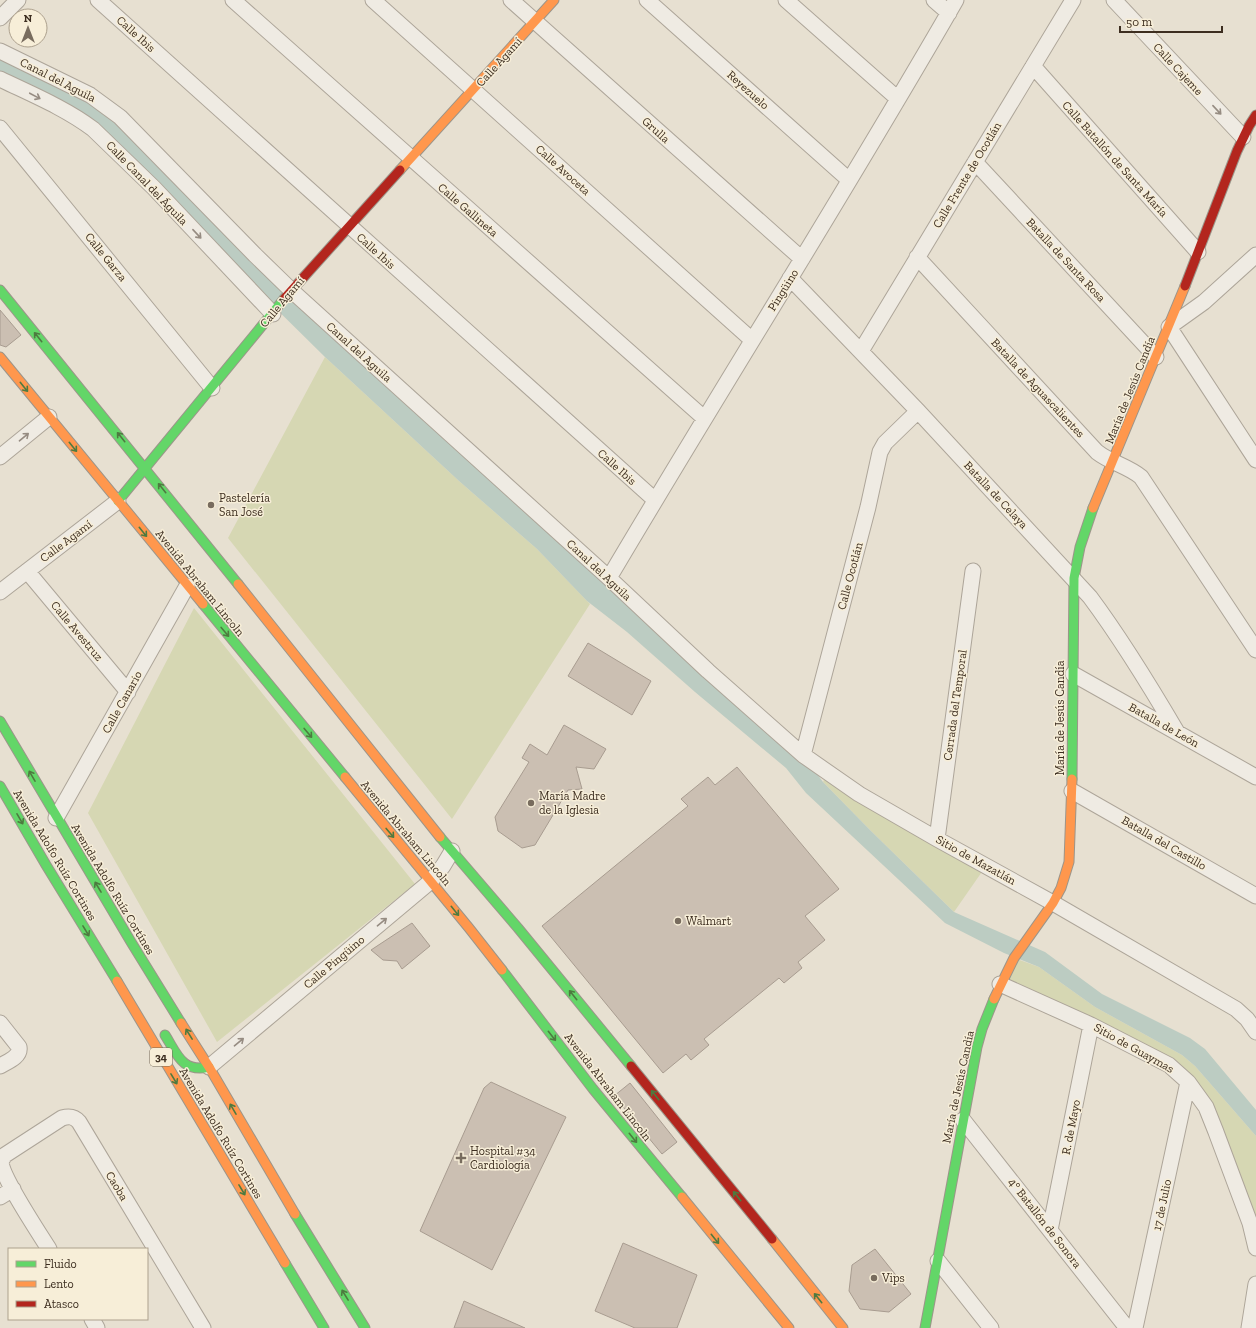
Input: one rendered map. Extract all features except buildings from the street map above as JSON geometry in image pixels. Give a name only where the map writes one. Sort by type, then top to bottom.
[{"type":"main road","name":"Calle Agamí","points":[[118,501],[275,312],[289,293],[554,0]]},
{"type":"main road","name":"María de Jesús Candía","points":[[925,1328],[976,1047],[1000,984],[1014,958],[1053,902],[1061,888],[1070,862],[1074,578],[1081,538],[1090,513],[1113,462],[1169,327],[1242,137],[1256,115]]},
{"type":"main road","points":[[0,290],[145,468],[452,851],[523,934],[728,1184],[843,1328]]},
{"type":"main road","name":"Avenida Abraham Lincoln","points":[[0,357],[431,881],[593,1089],[788,1328]]},
{"type":"main road","name":"Avenida Adolfo Ruíz Cortínes","points":[[0,721],[56,818],[209,1067]]},
{"type":"main road","name":"Avenida Adolfo Ruíz Cortines","points":[[0,786],[324,1328]]},
{"type":"main road","points":[[131,1004],[149,1014]]},
{"type":"main road","points":[[161,1029],[177,1055],[187,1066],[196,1070],[209,1067]]},
{"type":"main road","name":"Avenida Adolfo Ruíz Cortines","points":[[209,1067],[291,1208],[365,1328]]},
{"type":"street","points":[[0,18],[18,0]]},
{"type":"street","name":"Calle Ibis","points":[[98,0],[655,500]]},
{"type":"street","name":"Calle Gallineta","points":[[233,0],[704,418]]},
{"type":"street","name":"Calle Avoceta","points":[[374,0],[752,340]]},
{"type":"street","name":"Grulla","points":[[511,0],[802,259]]},
{"type":"street","name":"Reyezuelo","points":[[647,0],[849,180]]},
{"type":"street","points":[[786,0],[898,99]]},
{"type":"street","points":[[934,0],[949,13]]},
{"type":"street","name":"Pingüino","points":[[608,578],[802,259],[956,0]]},
{"type":"street","name":"Calle Frente de Ocotlán","points":[[861,351],[1072,0]]},
{"type":"street","name":"Calle Cajeme","points":[[1114,0],[1242,137]]},
{"type":"street","name":"Canal del Aguila","points":[[0,51],[90,95],[120,117],[255,255],[289,293],[608,578],[708,671]]},
{"type":"street","name":"Calle Batallón de Santa María","points":[[1033,66],[1198,252]]},
{"type":"street","name":"Calle Canal del Águila","points":[[0,79],[29,92],[93,129],[154,188],[275,312]]},
{"type":"street","name":"Calle Garza","points":[[0,128],[212,388]]},
{"type":"street","name":"Batalla de Santa Rosa","points":[[975,162],[1156,357]]},
{"type":"street","name":"Batalla de Aguascalientes","points":[[917,257],[1098,452],[1113,462],[1134,471],[1141,477],[1256,650]]},
{"type":"street","points":[[1255,260],[1204,302],[1169,327],[1256,460]]},
{"type":"street","name":"Batalla de Celaya","points":[[790,278],[861,351],[1074,578],[1115,631],[1177,732]]},
{"type":"street","name":"Calle Ocotlán","points":[[803,755],[868,507],[880,452],[885,443],[918,412]]},
{"type":"street","points":[[0,457],[49,417]]},
{"type":"street","name":"Calle Agamí","points":[[0,592],[118,501]]},
{"type":"street","name":"Calle Avestruz","points":[[27,571],[128,692]]},
{"type":"street","name":"Cerrada del Temporal","points":[[937,839],[973,571]]},
{"type":"street","name":"Calle Canario","points":[[56,818],[187,586]]},
{"type":"street","name":"Sitio de Mazatlán","points":[[708,671],[803,755],[859,794],[937,839],[1053,902],[1236,1010],[1247,1019],[1256,1032]]},
{"type":"street","name":"Batalla de León","points":[[1073,674],[1256,777]]},
{"type":"street","name":"Batalla del Castillo","points":[[1072,791],[1256,896]]},
{"type":"street","name":"Calle Pingüino","points":[[209,1067],[431,881],[452,851]]},
{"type":"street","name":"Sitio de Guaymas","points":[[1000,984],[1091,1025],[1169,1065],[1188,1082],[1206,1107],[1250,1223],[1256,1248]]},
{"type":"street","points":[[0,1023],[18,1045],[20,1050],[18,1055],[0,1066]]},
{"type":"street","name":"R. de Mayo","points":[[1050,1230],[1091,1025]]},
{"type":"street","name":"17 de Julio","points":[[1136,1328],[1188,1082]]},
{"type":"street","name":"Caoba","points":[[13,1190],[2,1168],[2,1158],[62,1118],[67,1116],[75,1118],[203,1328]]},
{"type":"street","name":"4° Batallón de Sonora","points":[[963,1120],[1127,1328]]},
{"type":"street","points":[[0,1197],[13,1190],[48,1248]]},
{"type":"street","points":[[938,1260],[991,1328]]},
{"type":"street","points":[[1252,1325],[1256,1284]]},
{"type":"green space","points":[[325,357],[459,481],[537,549],[590,604],[452,819],[228,538]]},
{"type":"green space","points":[[194,608],[415,884],[217,1042],[88,813]]},
{"type":"green space","points":[[827,773],[986,866],[954,912],[823,782]]},
{"type":"green space","points":[[1014,958],[1039,967],[1095,1007],[1182,1055],[1195,1066],[1256,1136],[1256,1254],[1216,1132],[1180,1074],[1000,984]]},
{"type":"shaded area","points":[[0,51],[90,95],[218,217],[803,755],[823,782],[954,912],[1045,952],[1102,994],[1190,1038],[1205,1049],[1256,1110],[1256,1136],[1195,1066],[1182,1055],[1095,1007],[1039,967],[1004,953],[945,923],[806,793],[786,768],[695,692],[627,632],[587,601],[537,549],[459,481],[325,357],[103,138],[0,79]]},
{"type":"traffic: fast","points":[[0,290],[238,584]]},
{"type":"traffic: fast","points":[[118,501],[284,299]]},
{"type":"traffic: fast","points":[[1072,779],[1074,578],[1080,547],[1093,508]]},
{"type":"traffic: fast","points":[[203,604],[345,777]]},
{"type":"traffic: fast","points":[[0,721],[131,942],[181,1023]]},
{"type":"traffic: fast","points":[[0,786],[46,865],[117,981]]},
{"type":"traffic: fast","points":[[440,837],[518,928],[631,1066]]},
{"type":"traffic: fast","points":[[502,970],[593,1089],[682,1197]]},
{"type":"traffic: fast","points":[[925,1328],[977,1047],[982,1029],[994,999]]},
{"type":"traffic: fast","points":[[165,1035],[177,1055],[186,1065],[200,1068],[209,1067]]},
{"type":"traffic: fast","points":[[295,1214],[365,1328]]},
{"type":"traffic: fast","points":[[285,1263],[324,1328]]},
{"type":"traffic: slow","points":[[400,170],[554,0]]},
{"type":"traffic: slow","points":[[1093,508],[1185,286]]},
{"type":"traffic: slow","points":[[0,357],[203,604]]},
{"type":"traffic: slow","points":[[238,584],[440,837]]},
{"type":"traffic: slow","points":[[345,777],[502,970]]},
{"type":"traffic: slow","points":[[994,999],[1014,958],[1053,903],[1061,888],[1069,862],[1072,779]]},
{"type":"traffic: slow","points":[[117,981],[285,1263]]},
{"type":"traffic: slow","points":[[181,1023],[209,1067],[295,1214]]},
{"type":"traffic: slow","points":[[682,1197],[789,1328]]},
{"type":"traffic: slow","points":[[772,1239],[843,1328]]},
{"type":"traffic: jam","points":[[1185,286],[1237,151],[1256,115]]},
{"type":"traffic: jam","points":[[284,299],[400,170]]},
{"type":"traffic: jam","points":[[631,1066],[772,1239]]},
{"type":"place","name":"Pastelería San José","points":[[211,505]]},
{"type":"place","name":"María Madre de la Iglesia","points":[[531,803]]},
{"type":"place","name":"Walmart","points":[[678,921]]},
{"type":"place","name":"Hospital #34 Cardiología","points":[[461,1158]]},
{"type":"place","name":"Vips","points":[[874,1278]]}]
